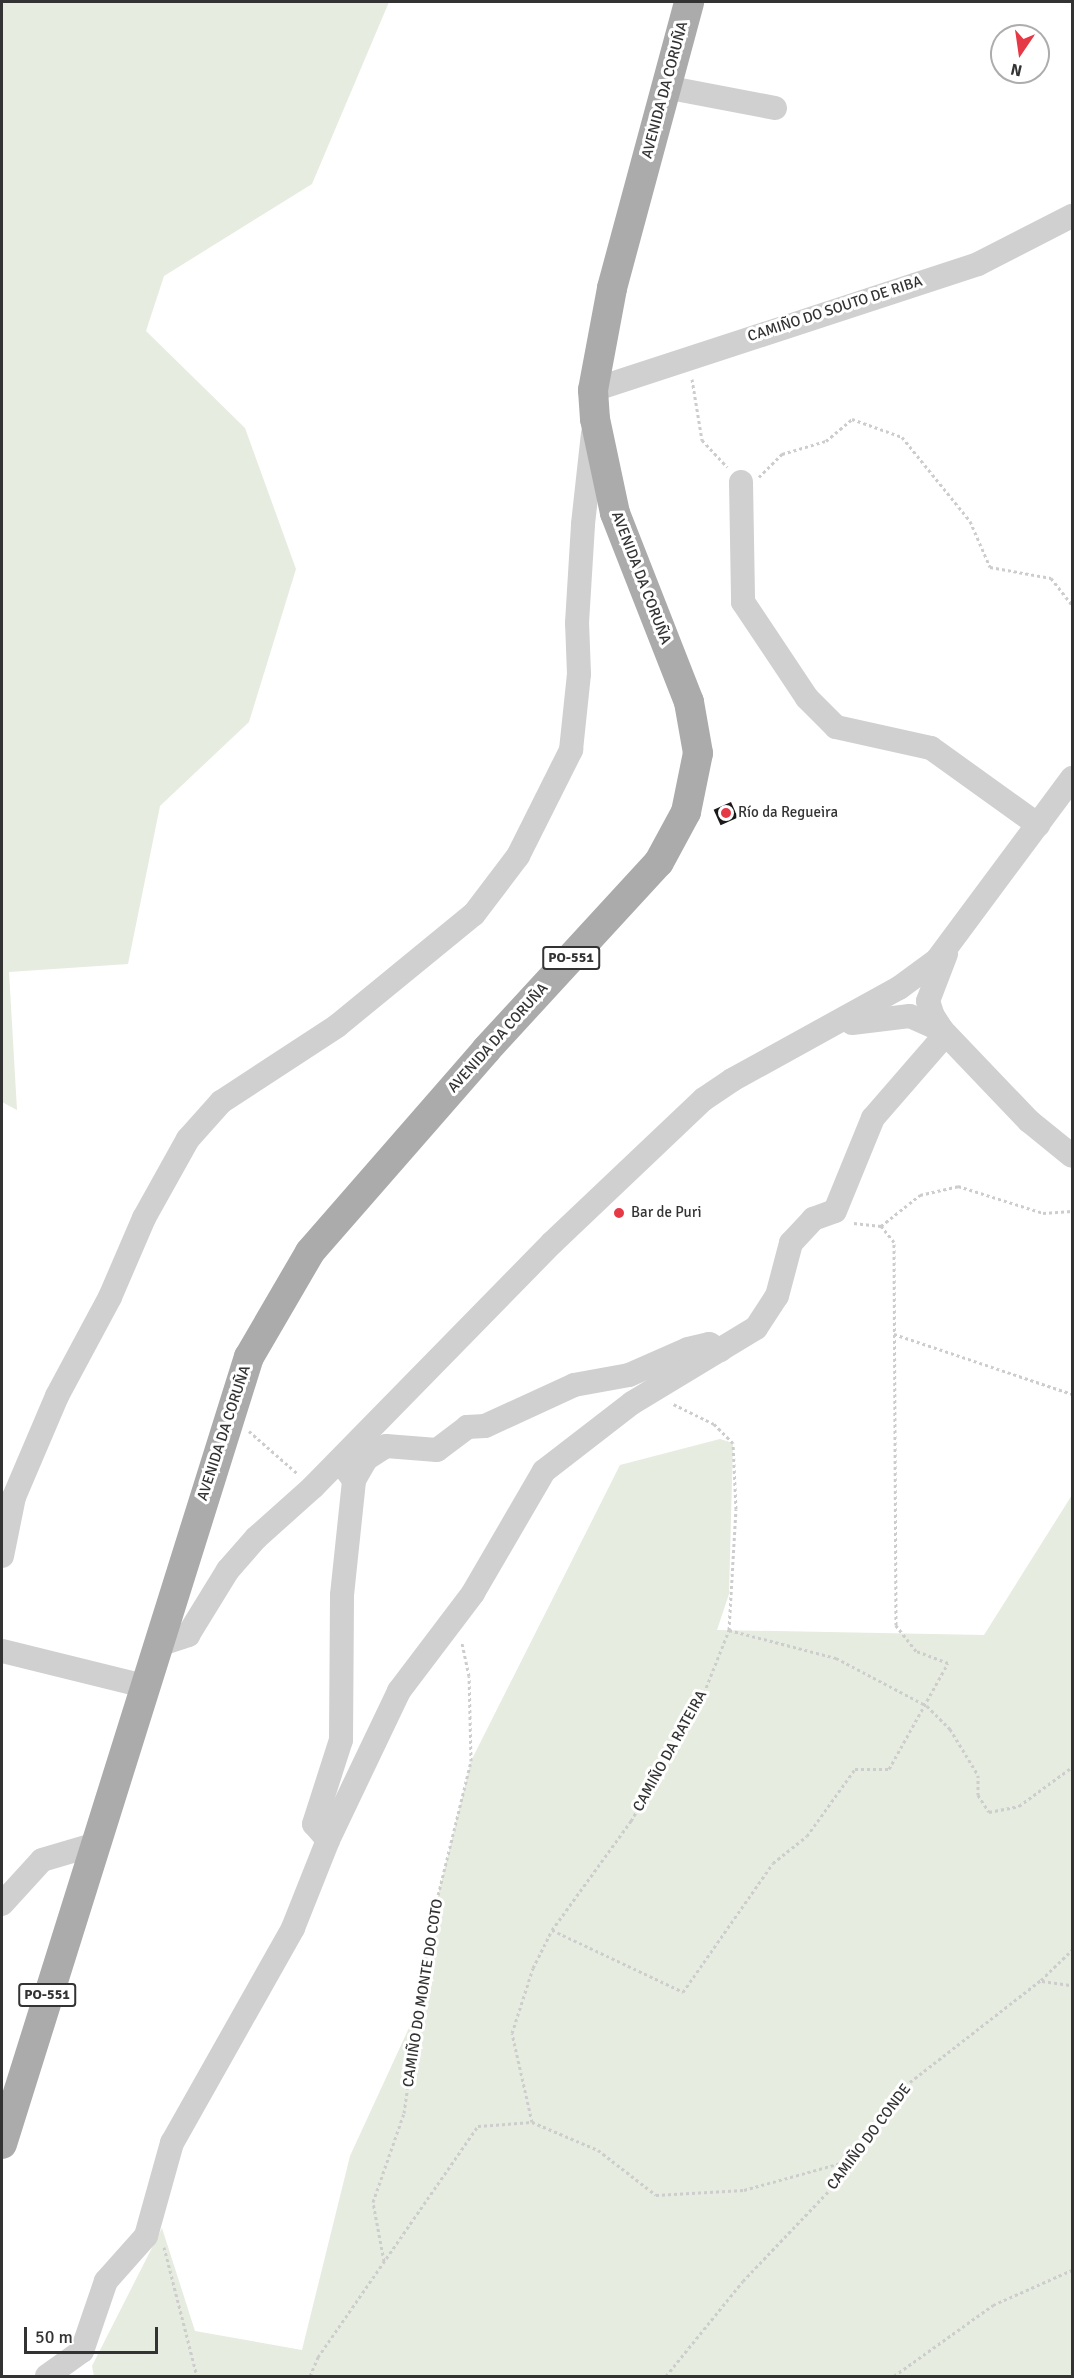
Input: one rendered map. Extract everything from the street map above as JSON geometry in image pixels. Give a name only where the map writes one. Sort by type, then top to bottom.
[{"type":"main road","name":"AVENIDA DA CORUÑA","points":[[93,1845],[145,1686],[167,1643],[230,1415],[249,1357],[310,1252],[486,1050],[658,862],[686,812],[698,753],[689,702],[615,513],[594,405],[612,288],[689,2]]},
{"type":"main road","name":"PO-551","points":[[2,2144],[93,1845]]},
{"type":"street","points":[[665,87],[775,108]]},
{"type":"street","name":"CAMIÑO DO SOUTO DE RIBA","points":[[594,405],[688,356],[978,264],[1072,216]]},
{"type":"street","points":[[2,1556],[14,1497],[57,1396],[110,1297],[144,1218],[188,1139],[221,1102],[337,1026],[474,914],[518,856],[571,750],[579,674],[577,623],[583,524],[594,405]]},
{"type":"street","points":[[741,482],[743,602],[807,698],[836,727],[931,748],[1038,825]]},
{"type":"street","points":[[919,1009],[949,948],[1072,778]]},
{"type":"street","points":[[167,1643],[200,1620],[228,1570],[256,1538],[313,1487],[552,1243],[704,1099],[732,1080],[886,996],[916,976],[949,948]]},
{"type":"street","points":[[916,976],[919,1009],[1029,1121],[1072,1156]]},
{"type":"street","points":[[886,996],[898,1012],[919,1009]]},
{"type":"street","points":[[832,1027],[919,1009]]},
{"type":"street","points":[[47,2376],[82,2351],[106,2281],[146,2236],[172,2143],[293,1928],[328,1840],[399,1691],[456,1615],[544,1472],[632,1403],[756,1328],[777,1296],[791,1243],[813,1219],[835,1211],[873,1118],[944,1032]]},
{"type":"street","points":[[328,1840],[314,1824],[341,1740],[342,1595],[354,1480],[366,1459],[386,1446],[437,1450],[467,1427],[485,1426],[574,1385],[629,1375],[688,1349],[709,1344],[720,1350]]},
{"type":"street","points":[[339,1460],[354,1480]]},
{"type":"street","points":[[176,1606],[212,1598]]},
{"type":"street","points":[[2,1651],[145,1686]]},
{"type":"street","points":[[2,1904],[42,1860],[93,1845]]},
{"type":"path","points":[[688,356],[702,440],[741,482],[763,476],[782,454],[826,441],[852,419],[902,437],[970,521],[990,567],[1051,578],[1072,605]]},
{"type":"path","points":[[813,1219],[881,1226],[920,1195],[958,1186],[1043,1213],[1072,1211]]},
{"type":"path","points":[[552,1930],[683,1992],[773,1863],[807,1836],[855,1769],[889,1769],[927,1706],[948,1664],[916,1651],[896,1625],[894,1242],[881,1226]]},
{"type":"path","points":[[894,1334],[1072,1394]]},
{"type":"path","name":"CAMIÑO DA RATEIRA","points":[[532,2122],[512,2033],[533,1968],[552,1930],[631,1821],[704,1693],[729,1630],[736,1509],[733,1443],[714,1424],[669,1402],[656,1390]]},
{"type":"path","points":[[230,1415],[313,1487]]},
{"type":"path","name":"CAMIÑO DO MONTE DO COTO","points":[[384,2261],[373,2202],[404,2113],[430,1924],[471,1761],[469,1676],[456,1615]]},
{"type":"path","points":[[729,1630],[836,1658],[927,1706],[950,1729],[978,1774],[978,1795],[990,1812],[1019,1806],[1072,1767]]},
{"type":"path","name":"CAMIÑO DO CONDE","points":[[666,2376],[743,2281],[855,2159],[910,2082],[1041,1980],[1072,1950]]},
{"type":"path","points":[[1041,1980],[1072,1985]]},
{"type":"path","points":[[310,2376],[318,2357],[477,2126],[532,2122],[598,2150],[656,2195],[744,2190],[855,2159]]},
{"type":"path","points":[[163,2243],[197,2376]]},
{"type":"path","points":[[894,2376],[993,2305],[1072,2270]]},
{"type":"shaded area","points":[[2,2],[389,2],[312,184],[164,276],[146,331],[245,428],[296,569],[249,722],[160,806],[128,964],[9,972],[17,1110],[2,1102]]},
{"type":"shaded area","points":[[720,1439],[733,1443],[729,1594],[717,1630],[984,1635],[1072,1495],[1072,2376],[94,2376],[92,2366],[162,2228],[195,2331],[302,2350],[350,2156],[420,2004],[431,1924],[471,1761],[620,1465]]},
{"type":"building","name":"Río da Regueira","points":[[731,802],[738,818],[721,825],[714,810]]},
{"type":"place","name":"Río da Regueira","points":[[726,813]]},
{"type":"place","name":"Bar de Puri","points":[[619,1213]]}]
